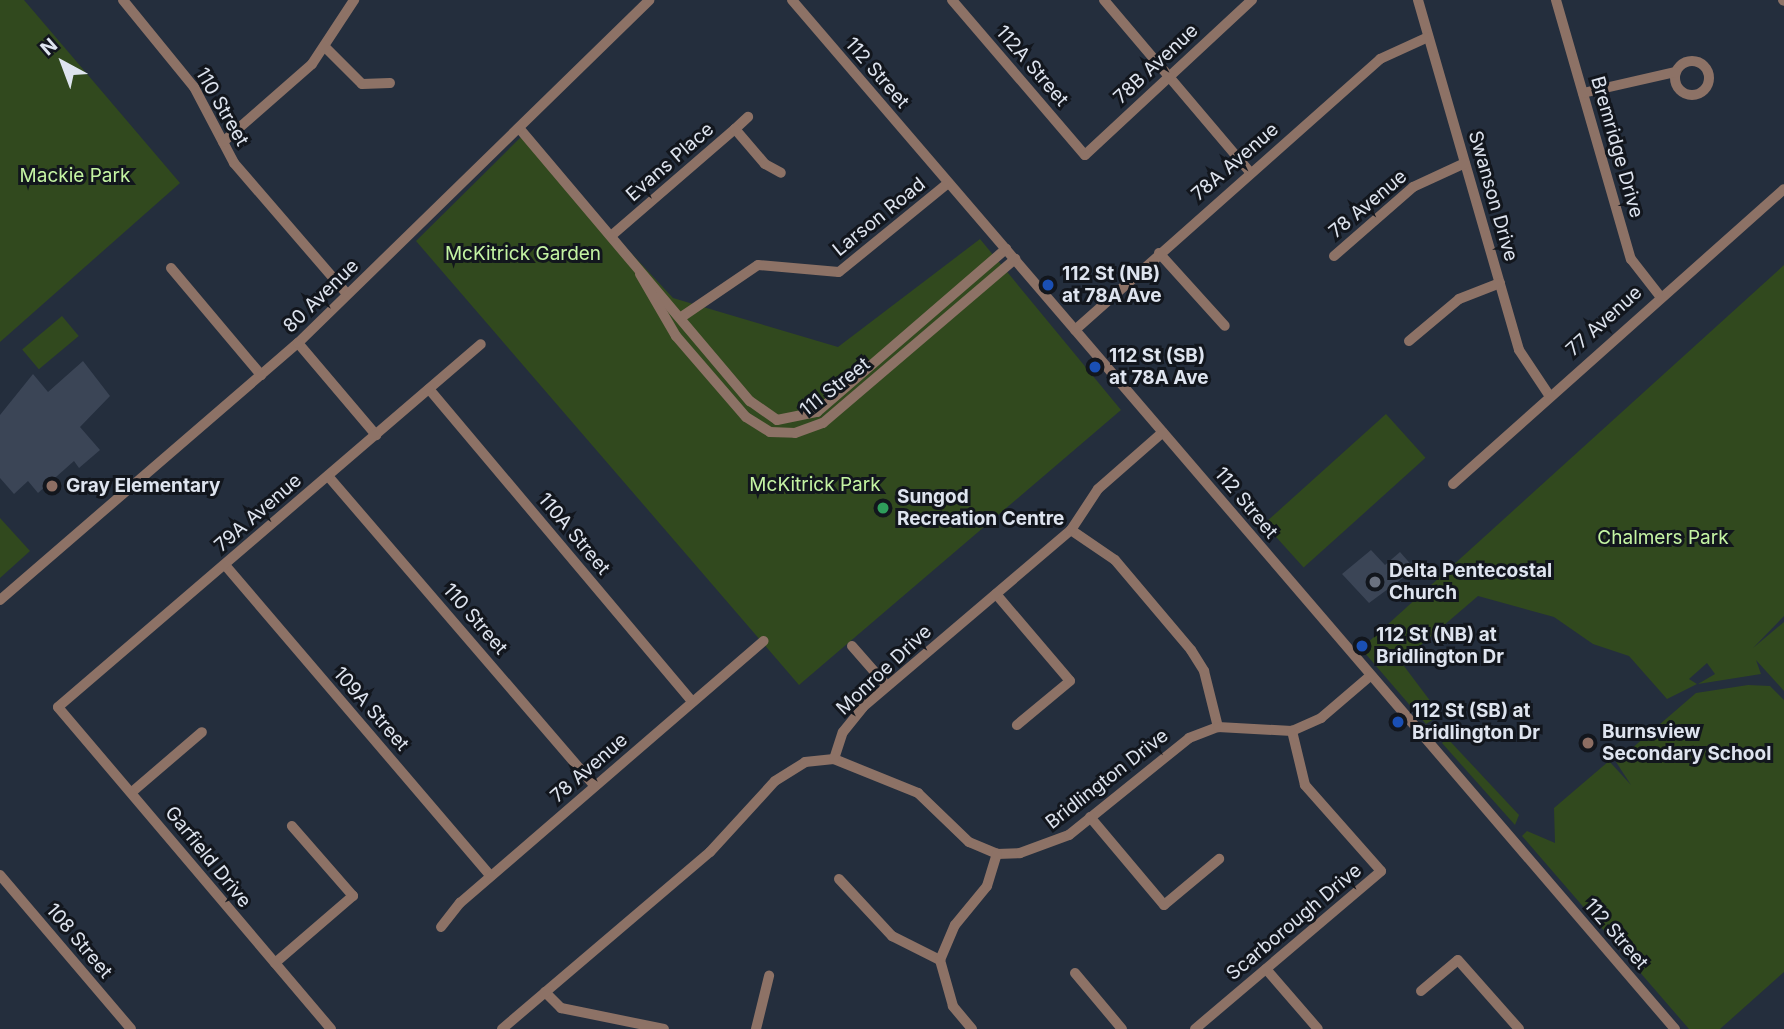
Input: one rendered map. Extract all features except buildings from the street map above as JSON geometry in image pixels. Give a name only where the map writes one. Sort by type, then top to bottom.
[{"type":"street","name":"110 Street","points":[[122,0],[194,87],[223,142],[347,294]]},
{"type":"street","points":[[223,142],[325,47],[354,0]]},
{"type":"street","name":"80 Avenue","points":[[0,600],[298,343],[650,0]]},
{"type":"street","name":"112 Street","points":[[792,0],[1675,1029]]},
{"type":"street","name":"112A Street","points":[[951,0],[1085,155]]},
{"type":"street","points":[[1104,0],[1250,172]]},
{"type":"street","name":"78B Avenue","points":[[1085,155],[1252,0]]},
{"type":"street","name":"Swanson Drive","points":[[1418,0],[1520,350],[1549,395]]},
{"type":"street","name":"Bremridge Drive","points":[[1556,0],[1631,259],[1659,295]]},
{"type":"street","name":"78A Avenue","points":[[1075,330],[1380,58],[1428,37]]},
{"type":"street","points":[[325,47],[362,84],[390,83]]},
{"type":"street","points":[[1583,93],[1675,72]]},
{"type":"street","points":[[735,130],[748,117]]},
{"type":"street","name":"111 Street","points":[[519,128],[758,408],[777,420],[797,420],[817,412],[1006,249]]},
{"type":"street","name":"Evans Place","points":[[611,236],[735,130],[765,164],[781,173]]},
{"type":"street","name":"78 Avenue","points":[[1334,256],[1413,187],[1465,163]]},
{"type":"street","name":"Larson Road","points":[[680,317],[758,265],[839,272],[948,183]]},
{"type":"street","name":"77 Avenue","points":[[1453,484],[1659,295],[1784,189]]},
{"type":"street","points":[[1159,253],[1225,326]]},
{"type":"street","name":"111 Street","points":[[636,265],[676,336],[746,416],[770,432],[795,433],[823,423],[1015,259]]},
{"type":"street","points":[[170,268],[261,375]]},
{"type":"street","points":[[1409,341],[1459,299],[1500,283]]},
{"type":"street","points":[[298,343],[376,435]]},
{"type":"street","name":"79A Avenue","points":[[58,707],[481,344]]},
{"type":"street","name":"110A Street","points":[[429,389],[693,702]]},
{"type":"street","name":"Monroe Drive","points":[[834,759],[850,721],[887,686],[1071,530],[1098,489],[1163,432]]},
{"type":"street","name":"110 Street","points":[[328,476],[595,786]]},
{"type":"street","points":[[1071,530],[1115,560],[1191,650],[1204,671],[1218,727]]},
{"type":"street","name":"109A Street","points":[[225,565],[491,876]]},
{"type":"street","points":[[996,594],[1070,681],[1017,725]]},
{"type":"street","name":"78 Avenue","points":[[441,927],[491,876],[764,641]]},
{"type":"street","points":[[852,646],[887,686]]},
{"type":"street","name":"Bridlington Drive","points":[[997,854],[1044,849],[1090,817],[1164,753],[1218,727],[1292,731],[1321,718],[1370,676]]},
{"type":"street","name":"Garfield Drive","points":[[58,707],[331,1029]]},
{"type":"street","name":"Scarborough Drive","points":[[1195,1029],[1381,871],[1306,785],[1292,731]]},
{"type":"street","points":[[132,792],[202,732]]},
{"type":"street","points":[[502,1029],[710,852],[775,781],[805,762],[834,759],[892,778],[969,842],[997,854],[987,886],[955,925],[940,960],[953,1006],[972,1029]]},
{"type":"street","points":[[1090,817],[1164,905],[1219,859]]},
{"type":"street","points":[[275,963],[353,897],[292,826]]},
{"type":"street","name":"108 Street","points":[[0,875],[131,1029]]},
{"type":"street","points":[[839,879],[892,936],[940,960]]},
{"type":"street","points":[[1421,991],[1458,960],[1519,1029]]},
{"type":"street","points":[[1266,969],[1318,1029]]},
{"type":"street","points":[[1075,973],[1122,1029]]},
{"type":"street","points":[[756,1029],[769,976]]},
{"type":"street","points":[[545,992],[561,1008],[664,1029]]},
{"type":"green space","name":"Mackie Park","points":[[0,0],[24,0],[180,183],[0,342]]},
{"type":"green space","name":"McKitrick Park","points":[[522,136],[673,298],[838,347],[980,239],[1121,410],[799,685],[416,241]]},
{"type":"green space","name":"Chalmers Park","points":[[1784,265],[1784,616],[1753,648],[1784,622],[1784,691],[1756,660],[1761,674],[1698,684],[1715,674],[1707,663],[1689,679],[1697,684],[1667,699],[1629,656],[1593,644],[1554,617],[1478,596],[1401,662],[1434,706],[1434,719],[1426,724],[1364,652],[1365,645]]},
{"type":"green space","points":[[62,316],[79,336],[39,369],[22,349]]},
{"type":"green space","points":[[1386,414],[1425,458],[1304,568],[1264,524]]},
{"type":"green space","points":[[0,518],[30,551],[0,578]]},
{"type":"green space","points":[[1748,685],[1770,686],[1784,700],[1784,972],[1720,1029],[1689,1029],[1522,836],[1527,831],[1555,843],[1554,808],[1609,761],[1631,785],[1616,762],[1696,693]]},
{"type":"green space","points":[[1447,738],[1519,815],[1515,825],[1442,743]]},
{"type":"place","name":"112 St (NB) at 78A Ave","points":[[1048,285]]},
{"type":"place","name":"112 St (SB) at 78A Ave","points":[[1095,367]]},
{"type":"place","name":"Gray Elementary","points":[[52,486]]},
{"type":"place","name":"Sungod Recreation Centre","points":[[883,508]]},
{"type":"place","name":"Delta Pentecostal Church","points":[[1375,582]]},
{"type":"place","name":"112 St (NB) at Bridlington Dr","points":[[1362,646]]},
{"type":"place","name":"112 St (SB) at Bridlington Dr","points":[[1398,722]]},
{"type":"place","name":"Burnsview Secondary School","points":[[1588,743]]},
{"type":"park label","name":"McKitrick Garden","points":[[523,254]]}]
